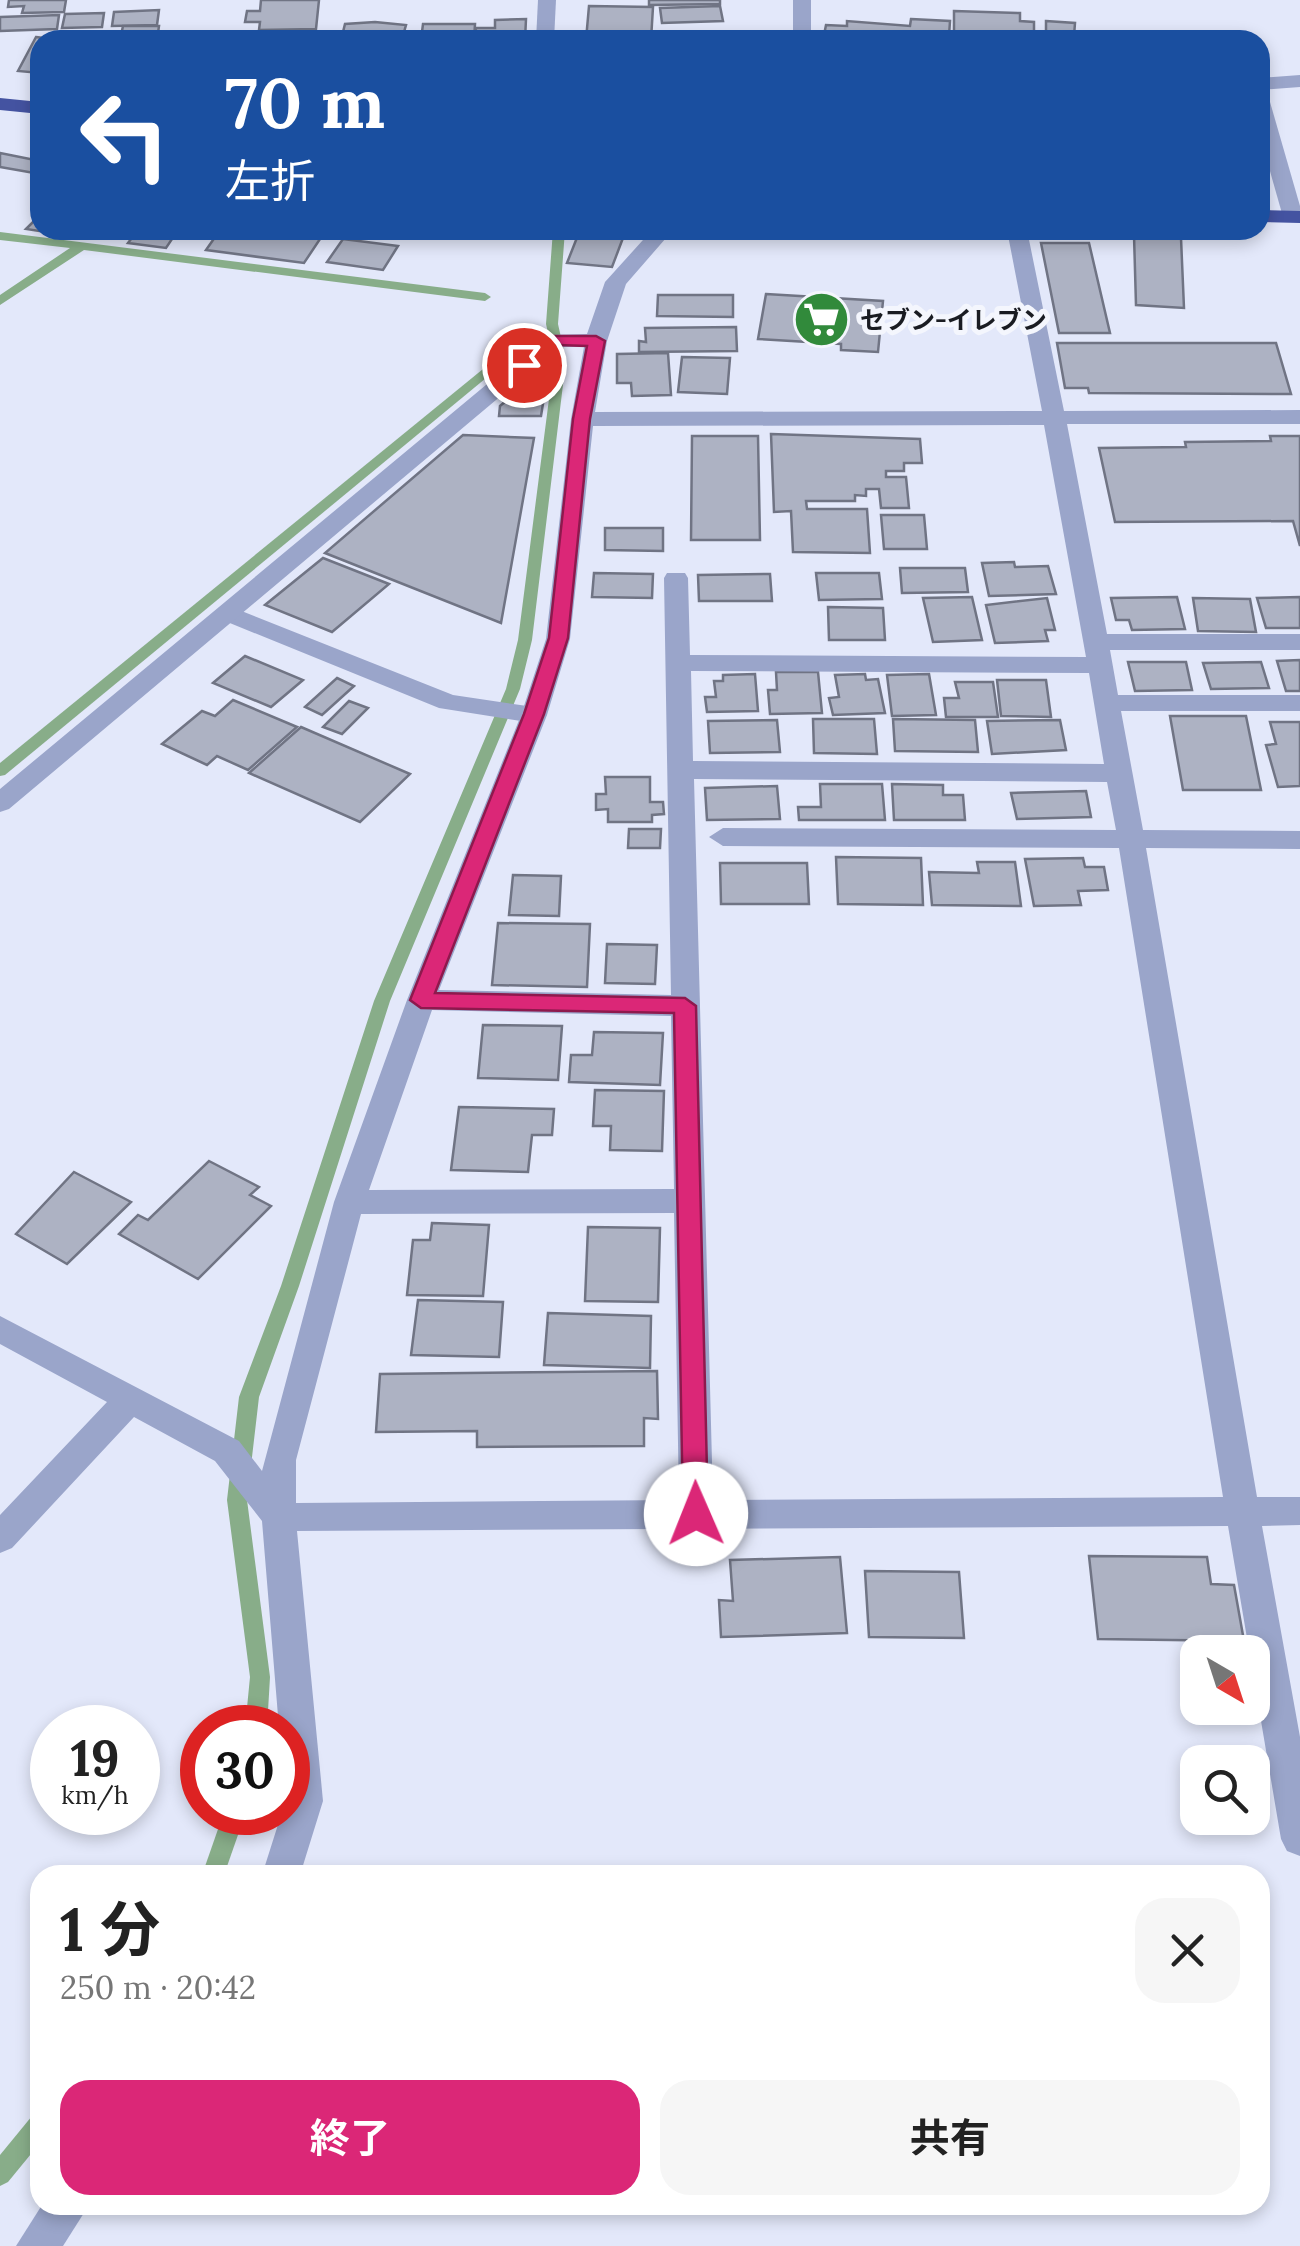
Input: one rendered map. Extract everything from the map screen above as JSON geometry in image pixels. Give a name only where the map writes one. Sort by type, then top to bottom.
[{"type":"highway","points":[[0,104],[30,107]]},
{"type":"highway","points":[[1270,216],[1296,217]]},
{"type":"street","points":[[546,30],[547,0]]},
{"type":"street","points":[[802,0],[802,30]]},
{"type":"street","points":[[1270,83],[1300,81]]},
{"type":"street","points":[[1270,134],[1296,217]]},
{"type":"street","points":[[284,1865],[304,1801],[279,1516],[279,1460],[349,1202],[421,1000],[534,714],[558,638],[582,419],[596,341],[616,282],[654,240]]},
{"type":"street","points":[[1020,240],[1101,654],[1240,1512],[1300,1839]]},
{"type":"street","points":[[0,802],[554,340],[596,341]]},
{"type":"street","points":[[582,419],[1300,417]]},
{"type":"street","points":[[676,578],[696,1514]]},
{"type":"street","points":[[229,614],[448,702],[534,714]]},
{"type":"street","points":[[678,662],[1101,654],[1300,642]]},
{"type":"street","points":[[1108,703],[1300,703]]},
{"type":"street","points":[[680,770],[1120,773]]},
{"type":"street","points":[[723,836],[1300,840]]},
{"type":"street","points":[[421,1000],[685,1006]]},
{"type":"street","points":[[349,1202],[689,1201]]},
{"type":"street","points":[[0,1329],[227,1452],[279,1516]]},
{"type":"street","points":[[0,1538],[129,1400]]},
{"type":"street","points":[[279,1516],[1300,1512]]},
{"type":"street","points":[[37,2246],[60,2215]]},
{"type":"building","points":[[9,0],[66,0],[64,12],[22,13],[24,6],[8,7]]},
{"type":"building","points":[[261,0],[319,0],[316,29],[259,30],[260,22],[245,22],[247,11],[260,11]]},
{"type":"building","points":[[649,0],[720,0],[720,4],[649,5]]},
{"type":"building","points":[[589,6],[653,7],[652,30],[587,30]]},
{"type":"building","points":[[720,6],[723,21],[662,23],[660,8]]},
{"type":"building","points":[[159,10],[157,25],[112,26],[114,12]]},
{"type":"building","points":[[954,11],[1020,13],[1020,21],[1034,22],[1034,30],[954,30]]},
{"type":"building","points":[[104,13],[102,27],[62,28],[65,14]]},
{"type":"building","points":[[59,15],[57,29],[0,31],[0,17]]},
{"type":"building","points":[[526,19],[525,30],[476,30],[495,28],[495,20]]},
{"type":"building","points":[[911,19],[950,21],[949,30],[825,30],[826,25],[847,26],[847,21],[910,26]]},
{"type":"building","points":[[1046,21],[1075,23],[1074,30],[1046,30]]},
{"type":"building","points":[[345,24],[406,25],[405,30],[344,30]]},
{"type":"building","points":[[423,24],[475,24],[475,30],[422,30]]},
{"type":"building","points":[[123,26],[159,26],[158,30],[122,30]]},
{"type":"building","points":[[30,48],[30,72],[18,71]]},
{"type":"building","points":[[0,153],[30,159],[30,172],[0,167]]},
{"type":"building","points":[[130,240],[171,240],[166,248],[128,243]]},
{"type":"building","points":[[213,240],[319,240],[304,263],[206,250]]},
{"type":"building","points":[[342,240],[398,246],[383,270],[327,262]]},
{"type":"building","points":[[576,240],[622,240],[612,267],[567,263]]},
{"type":"building","points":[[1134,240],[1181,240],[1184,308],[1136,305]]},
{"type":"building","points":[[1041,243],[1089,243],[1110,333],[1059,333]]},
{"type":"building","name":"セブン-イレブン","points":[[766,294],[883,301],[878,352],[841,350],[841,344],[758,339]]},
{"type":"building","points":[[658,295],[733,295],[733,317],[657,316]]},
{"type":"building","points":[[736,327],[737,351],[639,352],[639,341],[646,342],[645,328]]},
{"type":"building","points":[[1057,343],[1276,343],[1291,394],[1089,393],[1088,388],[1065,388]]},
{"type":"building","points":[[668,353],[671,395],[632,396],[631,383],[617,383],[617,354]]},
{"type":"building","points":[[682,357],[730,358],[727,394],[678,392]]},
{"type":"building","points":[[526,384],[546,385],[541,416],[499,416],[500,406]]},
{"type":"building","points":[[771,434],[920,439],[922,463],[904,463],[904,471],[886,471],[886,477],[906,477],[909,508],[881,508],[879,489],[866,489],[866,496],[855,495],[855,501],[806,501],[807,509],[867,509],[870,553],[793,552],[791,511],[774,512]]},
{"type":"building","points":[[463,435],[534,438],[501,623],[325,553]]},
{"type":"building","points":[[692,436],[758,436],[760,540],[691,540]]},
{"type":"building","points":[[1270,436],[1300,436],[1300,546],[1293,521],[1115,522],[1099,448],[1271,441]]},
{"type":"building","points":[[881,515],[924,515],[927,549],[884,549]]},
{"type":"building","points":[[605,528],[663,528],[663,551],[605,550]]},
{"type":"building","points":[[323,558],[389,584],[332,632],[265,605]]},
{"type":"building","points":[[1014,562],[1015,567],[1048,566],[1056,594],[989,596],[982,563]]},
{"type":"building","points":[[900,568],[965,568],[968,592],[902,593]]},
{"type":"building","points":[[594,573],[653,574],[652,598],[592,597]]},
{"type":"building","points":[[816,573],[879,573],[882,599],[819,600]]},
{"type":"building","points":[[770,574],[772,601],[699,601],[698,575]]},
{"type":"building","points":[[972,597],[982,640],[933,642],[923,598]]},
{"type":"building","points":[[1177,597],[1185,629],[1132,630],[1129,620],[1116,620],[1111,598]]},
{"type":"building","points":[[1300,597],[1300,628],[1266,628],[1257,598]]},
{"type":"building","points":[[1047,598],[1055,630],[1045,630],[1048,641],[995,643],[986,605]]},
{"type":"building","points":[[1193,598],[1250,599],[1256,632],[1198,631]]},
{"type":"building","points":[[828,607],[883,608],[885,640],[829,640]]},
{"type":"building","points":[[245,656],[303,680],[271,707],[213,683]]},
{"type":"building","points":[[1300,660],[1300,691],[1286,691],[1277,661]]},
{"type":"building","points":[[1128,662],[1186,662],[1192,690],[1135,691]]},
{"type":"building","points":[[1261,662],[1269,688],[1211,689],[1203,663]]},
{"type":"building","points":[[776,672],[818,672],[822,713],[770,714],[768,690],[777,690]]},
{"type":"building","points":[[755,674],[758,711],[707,712],[705,697],[716,697],[714,681],[723,681],[723,675]]},
{"type":"building","points":[[865,674],[866,680],[878,679],[885,713],[833,715],[829,698],[839,697],[835,675]]},
{"type":"building","points":[[929,674],[936,715],[892,716],[887,675]]},
{"type":"building","points":[[337,678],[354,686],[322,715],[305,707]]},
{"type":"building","points":[[997,680],[1046,680],[1051,717],[1001,716]]},
{"type":"building","points":[[955,682],[993,682],[998,717],[946,717],[944,698],[959,698]]},
{"type":"building","points":[[233,700],[297,727],[248,770],[217,756],[207,765],[162,744],[202,711],[215,716]]},
{"type":"building","points":[[349,701],[368,708],[342,734],[323,727]]},
{"type":"building","points":[[1170,716],[1246,716],[1261,790],[1183,790]]},
{"type":"building","points":[[813,719],[874,719],[877,754],[814,753]]},
{"type":"building","points":[[893,719],[975,720],[978,752],[895,751]]},
{"type":"building","points":[[777,720],[780,752],[710,753],[708,721]]},
{"type":"building","points":[[1060,720],[1066,750],[992,754],[987,721]]},
{"type":"building","points":[[1270,722],[1300,722],[1300,786],[1278,787],[1266,745],[1276,744]]},
{"type":"building","points":[[301,727],[410,774],[360,822],[249,773]]},
{"type":"building","points":[[605,777],[650,777],[650,802],[663,802],[664,814],[652,815],[652,822],[608,822],[608,809],[596,810],[596,794],[606,794]]},
{"type":"building","points":[[820,784],[882,784],[885,820],[799,820],[798,807],[821,807]]},
{"type":"building","points":[[892,784],[943,785],[943,795],[963,795],[965,820],[894,820]]},
{"type":"building","points":[[777,786],[780,819],[707,820],[705,788]]},
{"type":"building","points":[[1086,791],[1091,817],[1017,819],[1011,793]]},
{"type":"building","points":[[629,829],[661,829],[660,848],[628,848]]},
{"type":"building","points":[[836,857],[921,858],[923,905],[838,904]]},
{"type":"building","points":[[1083,858],[1085,867],[1104,867],[1108,890],[1078,891],[1081,905],[1034,906],[1025,859]]},
{"type":"building","points":[[977,862],[1015,862],[1021,906],[932,905],[929,872],[979,873]]},
{"type":"building","points":[[720,863],[807,863],[809,904],[721,904]]},
{"type":"building","points":[[513,875],[561,876],[559,916],[509,915]]},
{"type":"building","points":[[498,923],[590,924],[587,987],[492,985]]},
{"type":"building","points":[[607,944],[657,945],[655,984],[605,983]]},
{"type":"building","points":[[483,1025],[562,1026],[558,1080],[478,1078]]},
{"type":"building","points":[[594,1032],[663,1033],[660,1085],[569,1082],[571,1055],[592,1055]]},
{"type":"building","points":[[595,1090],[664,1091],[662,1151],[610,1150],[611,1126],[593,1126]]},
{"type":"building","points":[[459,1107],[554,1109],[552,1135],[532,1135],[528,1172],[451,1170]]},
{"type":"building","points":[[209,1161],[259,1187],[250,1195],[271,1206],[198,1279],[119,1234],[138,1215],[148,1220]]},
{"type":"building","points":[[74,1172],[131,1202],[67,1264],[16,1234]]},
{"type":"building","points":[[432,1223],[489,1225],[483,1296],[407,1295],[413,1240],[430,1240]]},
{"type":"building","points":[[588,1227],[660,1228],[658,1302],[585,1301]]},
{"type":"building","points":[[418,1300],[503,1302],[499,1357],[411,1355]]},
{"type":"building","points":[[548,1313],[651,1316],[650,1368],[544,1365]]},
{"type":"building","points":[[657,1371],[658,1419],[644,1418],[644,1446],[477,1447],[477,1431],[376,1432],[380,1374]]},
{"type":"building","points":[[1089,1556],[1207,1557],[1211,1584],[1234,1585],[1243,1635],[1180,1635],[1180,1640],[1098,1639]]},
{"type":"building","points":[[840,1557],[847,1633],[721,1637],[719,1600],[733,1601],[730,1560]]},
{"type":"building","points":[[865,1571],[959,1572],[964,1638],[869,1637]]},
{"type":"waterway","points":[[0,236],[30,240]]},
{"type":"waterway","points":[[32,240],[82,246]]},
{"type":"waterway","points":[[258,1705],[260,1677],[237,1500],[249,1397],[290,1286],[382,1001],[513,689],[525,640],[560,360],[552,324],[558,240]]},
{"type":"waterway","points":[[0,301],[82,246]]},
{"type":"waterway","points":[[82,246],[485,297]]},
{"type":"waterway","points":[[0,771],[526,338]]},
{"type":"waterway","points":[[216,1865],[227,1835]]},
{"type":"waterway","points":[[0,2174],[30,2136]]},
{"type":"place","name":"セブン-イレブン","points":[[821,320]]},
{"type":"route","points":[[524,365],[554,340],[596,341],[582,419],[558,638],[534,714],[421,1000],[685,1006],[696,1514]]}]
